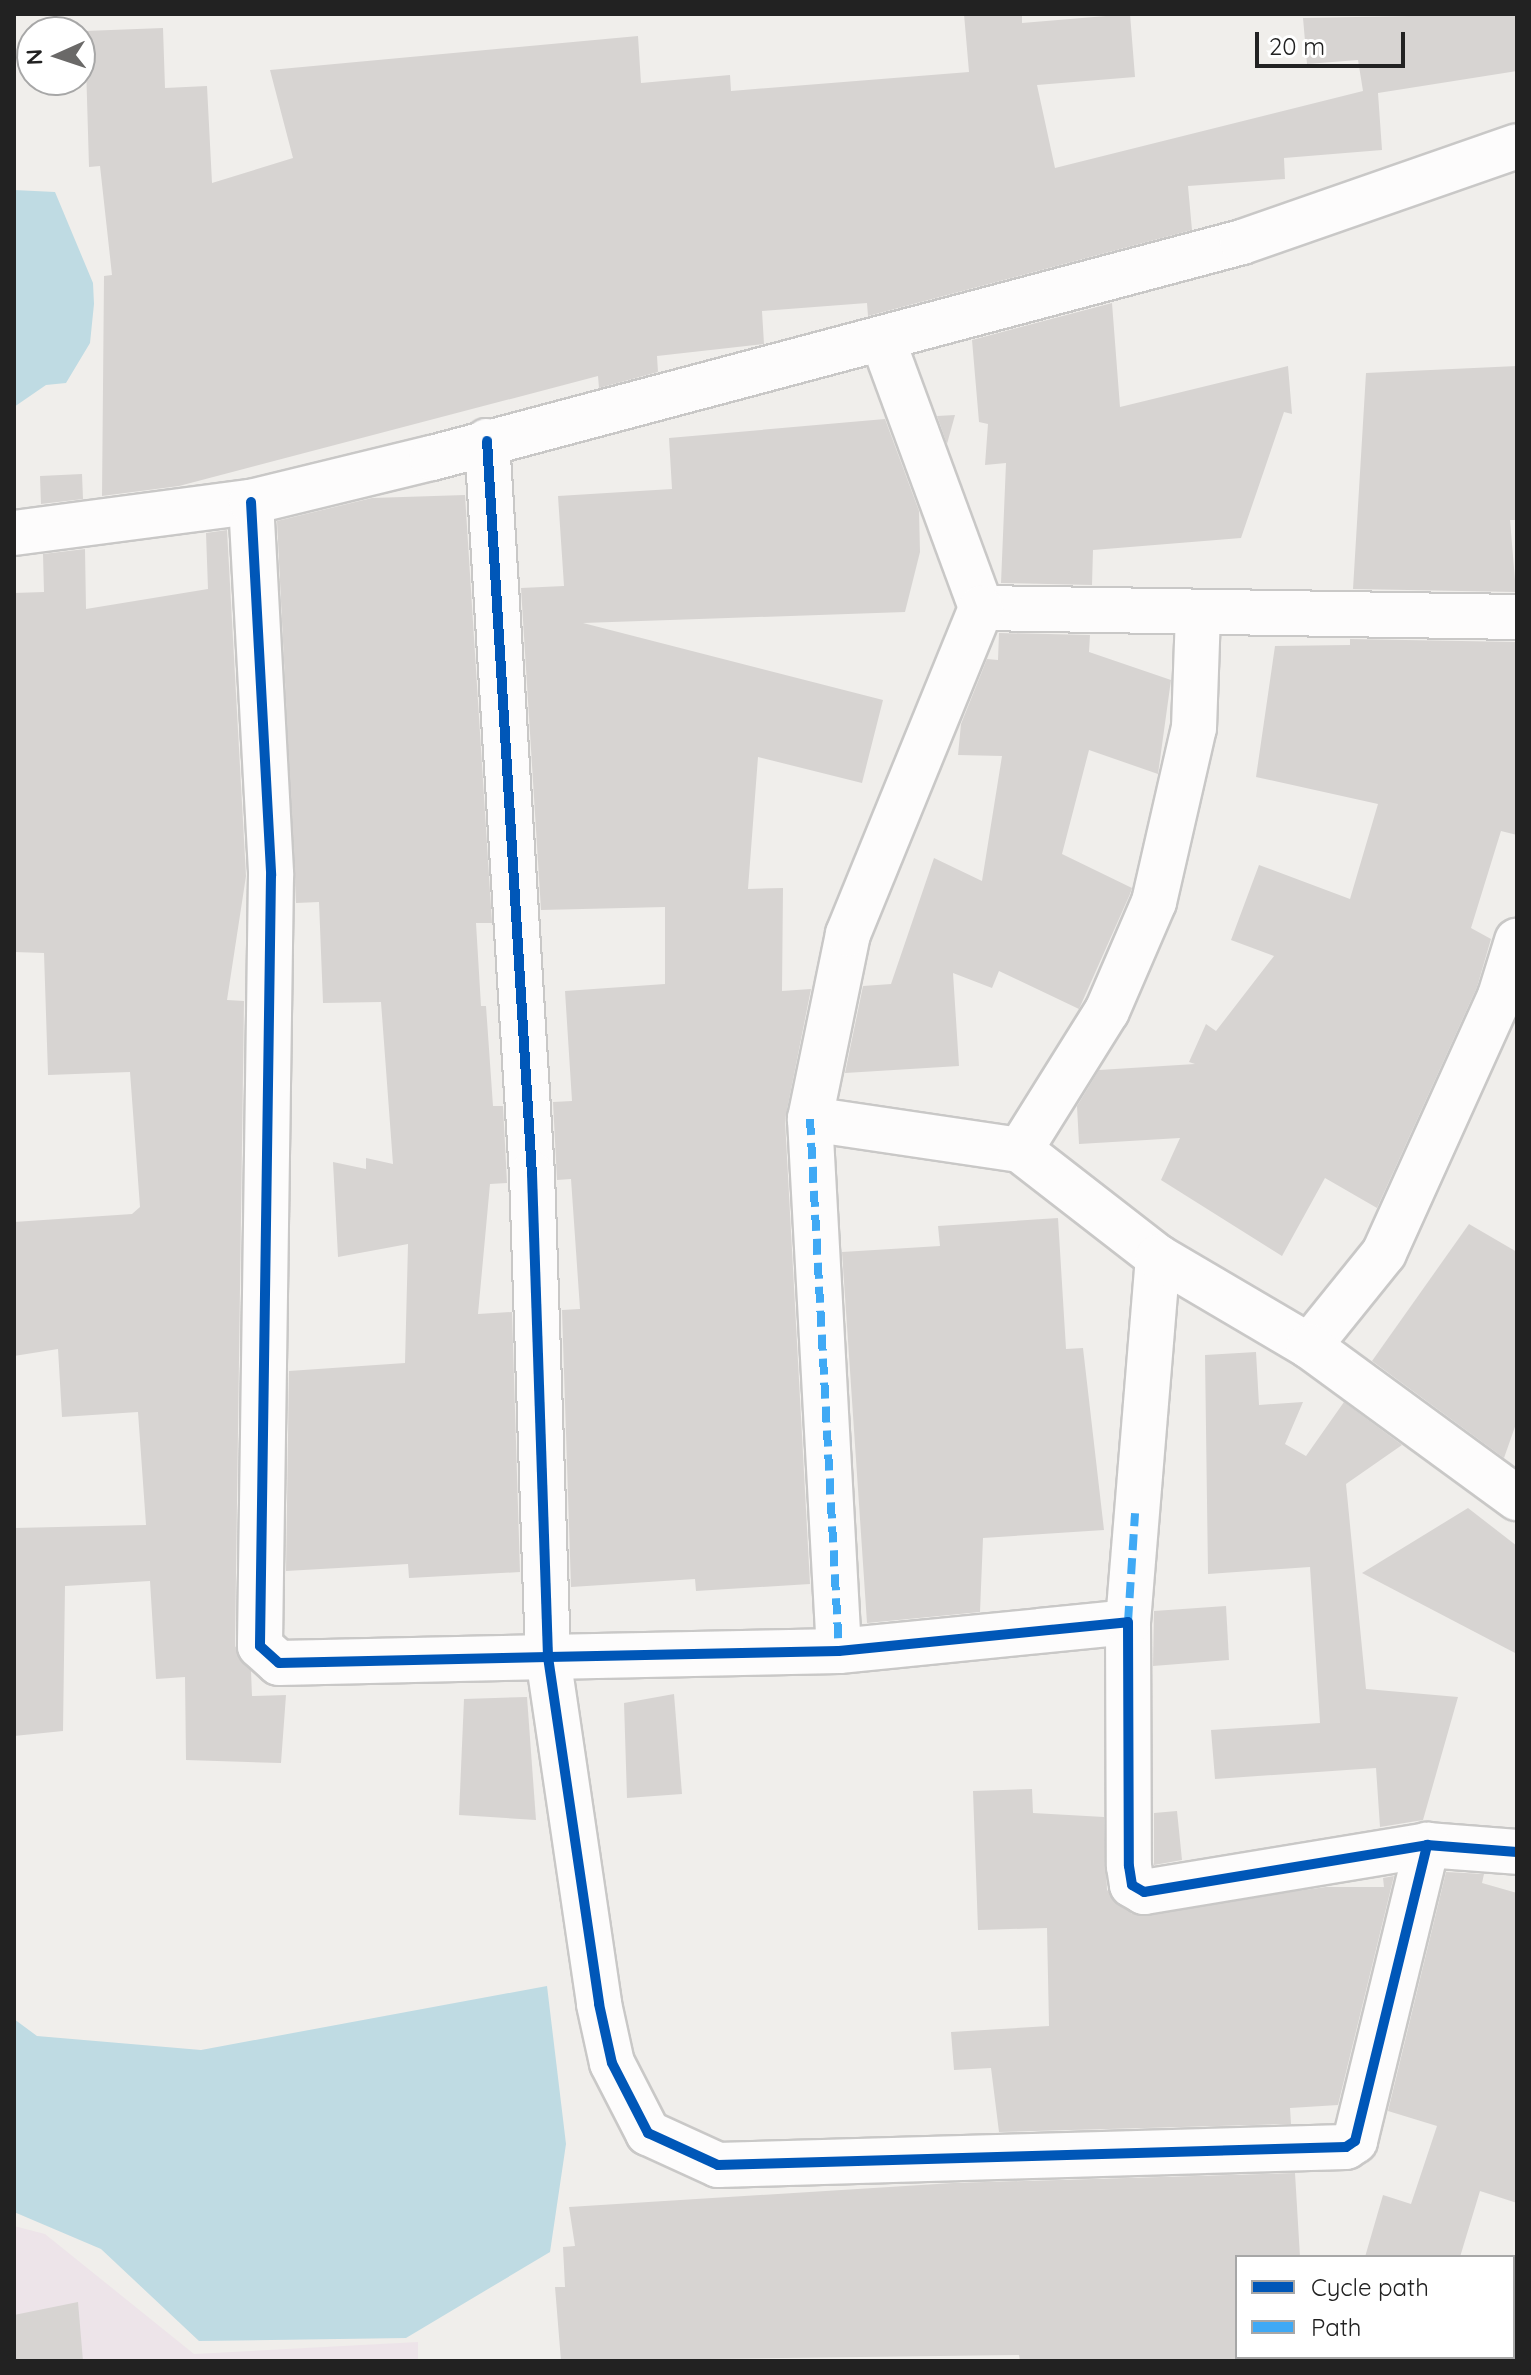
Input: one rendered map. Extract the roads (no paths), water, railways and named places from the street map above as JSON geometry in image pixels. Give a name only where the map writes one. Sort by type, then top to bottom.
[{"type":"street","points":[[14,533],[251,502],[883,341],[1242,242],[1517,146]]},
{"type":"street","points":[[831,1651],[810,1119],[848,934],[981,608],[883,341]]},
{"type":"street","points":[[487,441],[532,1174],[588,1949],[612,2063],[648,2133],[718,2165],[1346,2147],[1355,2141],[1427,1845]]},
{"type":"street","points":[[251,502],[271,875],[260,1646],[279,1663],[831,1651],[1128,1622]]},
{"type":"street","points":[[981,608],[1517,617]]},
{"type":"street","points":[[1020,1150],[1107,1011],[1154,902],[1194,728],[1198,614]]},
{"type":"street","points":[[1309,1346],[1384,1253],[1500,996],[1517,941]]},
{"type":"street","points":[[810,1119],[1020,1150],[1158,1257],[1309,1346],[1517,1498]]},
{"type":"street","points":[[1158,1257],[1128,1622],[1132,1885],[1144,1892],[1427,1845],[1517,1852]]},
{"type":"water","points":[[14,190],[55,192],[93,283],[94,304],[90,343],[66,383],[46,385],[14,407]]},
{"type":"water","points":[[547,1986],[566,2144],[550,2252],[406,2338],[199,2341],[101,2249],[14,2212],[14,2019],[37,2036],[201,2050]]}]
